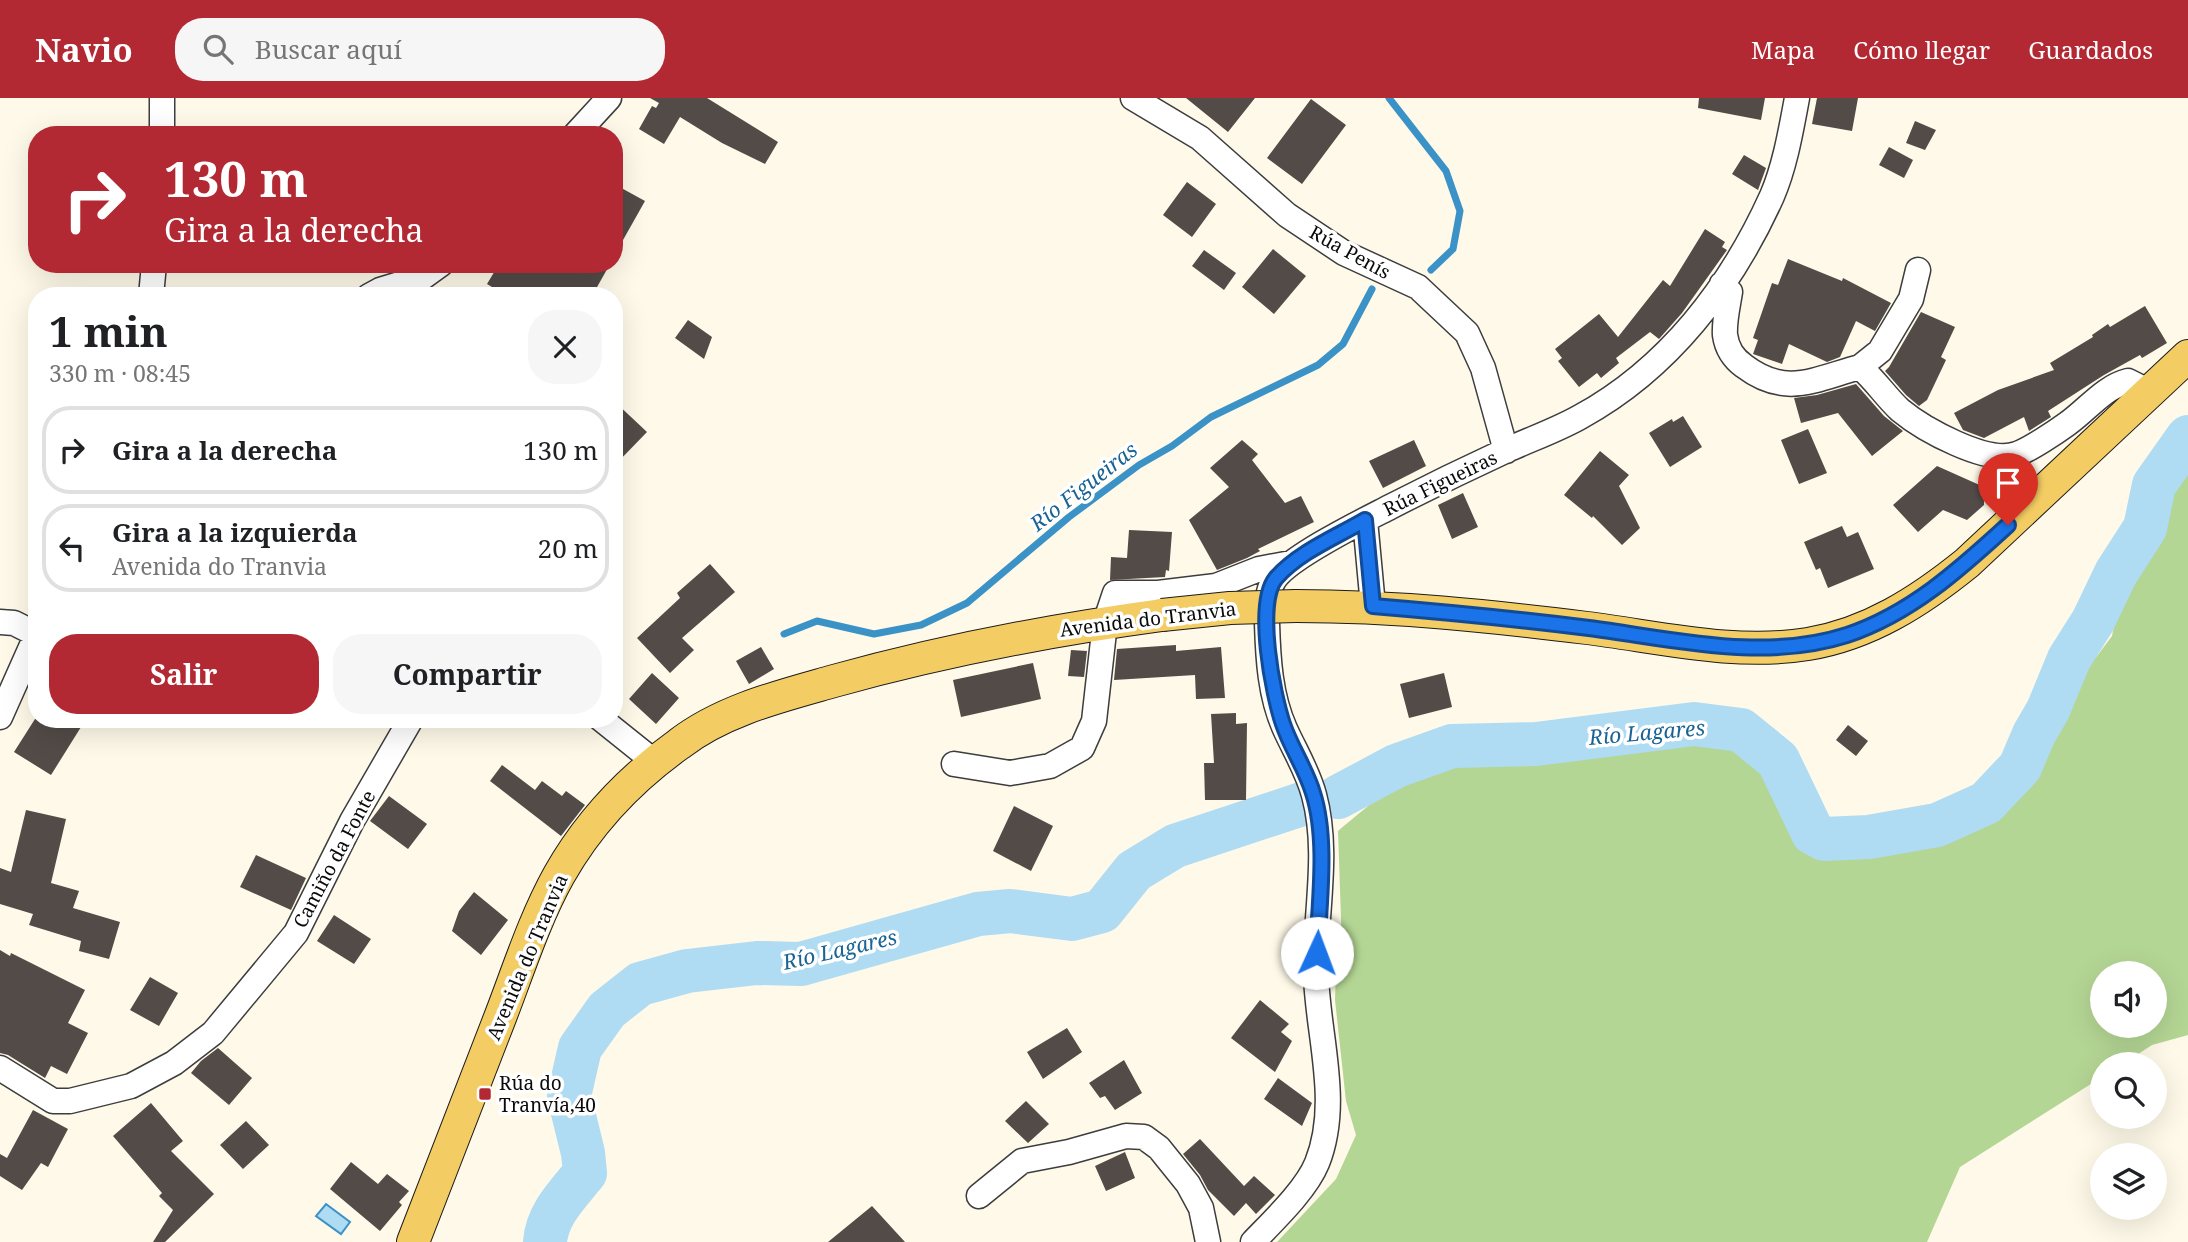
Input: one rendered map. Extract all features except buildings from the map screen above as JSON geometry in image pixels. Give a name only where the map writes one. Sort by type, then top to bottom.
[{"type":"main road","name":"Avenida do Tranvia","points":[[413,1242],[531,937],[559,875],[615,796],[679,743],[713,723],[753,705],[795,692],[980,645],[1105,623],[1230,608],[1373,606],[1476,614],[1748,649],[1808,644],[1847,634],[1893,615],[1932,591],[1967,563],[2188,356]]},
{"type":"street","points":[[162,98],[162,126]]},
{"type":"street","points":[[583,126],[609,98]]},
{"type":"street","name":"Rúa Penís","points":[[1133,98],[1200,138],[1287,215],[1345,253],[1418,287],[1467,333],[1483,368],[1506,451]]},
{"type":"street","name":"Rúa Figueiras","points":[[1253,1242],[1292,1200],[1316,1164],[1327,1120],[1325,1059],[1316,976],[1321,835],[1314,794],[1283,727],[1268,661],[1267,601],[1273,581],[1291,563],[1365,520],[1580,417],[1652,367],[1676,345],[1722,284],[1773,194],[1797,98]]},
{"type":"street","points":[[1722,284],[1730,292],[1725,332],[1728,348],[1735,359],[1754,374],[1779,385],[1797,385],[1860,366],[1880,351],[1911,299],[1918,270]]},
{"type":"street","points":[[390,287],[428,279]]},
{"type":"street","points":[[1860,366],[1897,407],[1917,423],[1950,440],[1993,456],[2017,455],[2067,424],[2117,383],[2128,381],[2150,392]]},
{"type":"street","points":[[1365,520],[1373,606]]},
{"type":"street","points":[[954,764],[1010,773],[1050,766],[1082,748],[1094,721],[1105,623],[1115,593],[1157,593],[1216,586],[1259,569],[1291,563]]},
{"type":"street","points":[[0,622],[14,623],[28,630]]},
{"type":"street","points":[[0,717],[28,654]]},
{"type":"street","name":"Camiño da Fonte","points":[[0,1068],[53,1101],[70,1101],[131,1086],[174,1063],[213,1033],[296,933],[352,821],[406,728]]},
{"type":"street","points":[[612,728],[656,763]]},
{"type":"street","points":[[979,1196],[1022,1161],[1069,1152],[1126,1136],[1144,1137],[1159,1148],[1188,1184],[1201,1208],[1208,1242]]},
{"type":"green space","points":[[2188,457],[2188,1035],[2152,1045],[2141,1052],[2090,1052],[2090,1085],[1960,1167],[1927,1242],[1277,1242],[1336,1179],[1356,1135],[1346,1101],[1335,1000],[1336,969],[1342,948],[1338,831],[1376,799],[1404,781],[1449,761],[1466,759],[1517,763],[1673,743],[1705,742],[1732,745],[1753,754],[1766,765],[1784,789],[1799,833],[1808,849],[1815,855],[1849,846],[1928,836],[1987,816],[2008,803],[2024,788],[2041,756],[2050,721],[2067,708],[2076,676],[2097,656],[2112,636],[2116,615],[2165,520],[2168,494]]},
{"type":"water","points":[[326,1204],[350,1222],[341,1234],[316,1216]]},
{"type":"waterway","name":"Río Figueiras","points":[[1389,98],[1446,171],[1460,211],[1453,249],[1431,270]]},
{"type":"waterway","name":"Río Figueiras","points":[[784,634],[817,621],[874,634],[921,625],[967,603],[1069,517],[1139,465],[1172,446],[1211,417],[1318,365],[1343,344],[1372,289]]},
{"type":"waterway","name":"Río Lagares","points":[[1338,797],[1396,766],[1452,746],[1536,744],[1694,724],[1741,730],[1778,760],[1813,833],[1824,839],[1869,837],[1937,825],[1986,803],[2020,767],[2069,659],[2093,621],[2116,573],[2145,528],[2154,485],[2188,437]]},
{"type":"waterway","name":"Río Lagares","points":[[545,1242],[554,1213],[585,1173],[583,1153],[569,1096],[580,1048],[607,1010],[640,984],[687,971],[757,963],[801,964],[978,914],[1010,911],[1072,919],[1102,911],[1134,871],[1175,846],[1302,804]]},
{"type":"place","name":"Rúa do Tranvía,40","points":[[485,1094]]},
{"type":"route","points":[[1317,953],[1321,835],[1314,794],[1283,727],[1268,661],[1267,601],[1273,581],[1291,563],[1365,520],[1373,606],[1476,614],[1748,649],[1808,644],[1847,634],[1893,615],[1932,591],[2008,525]]}]
